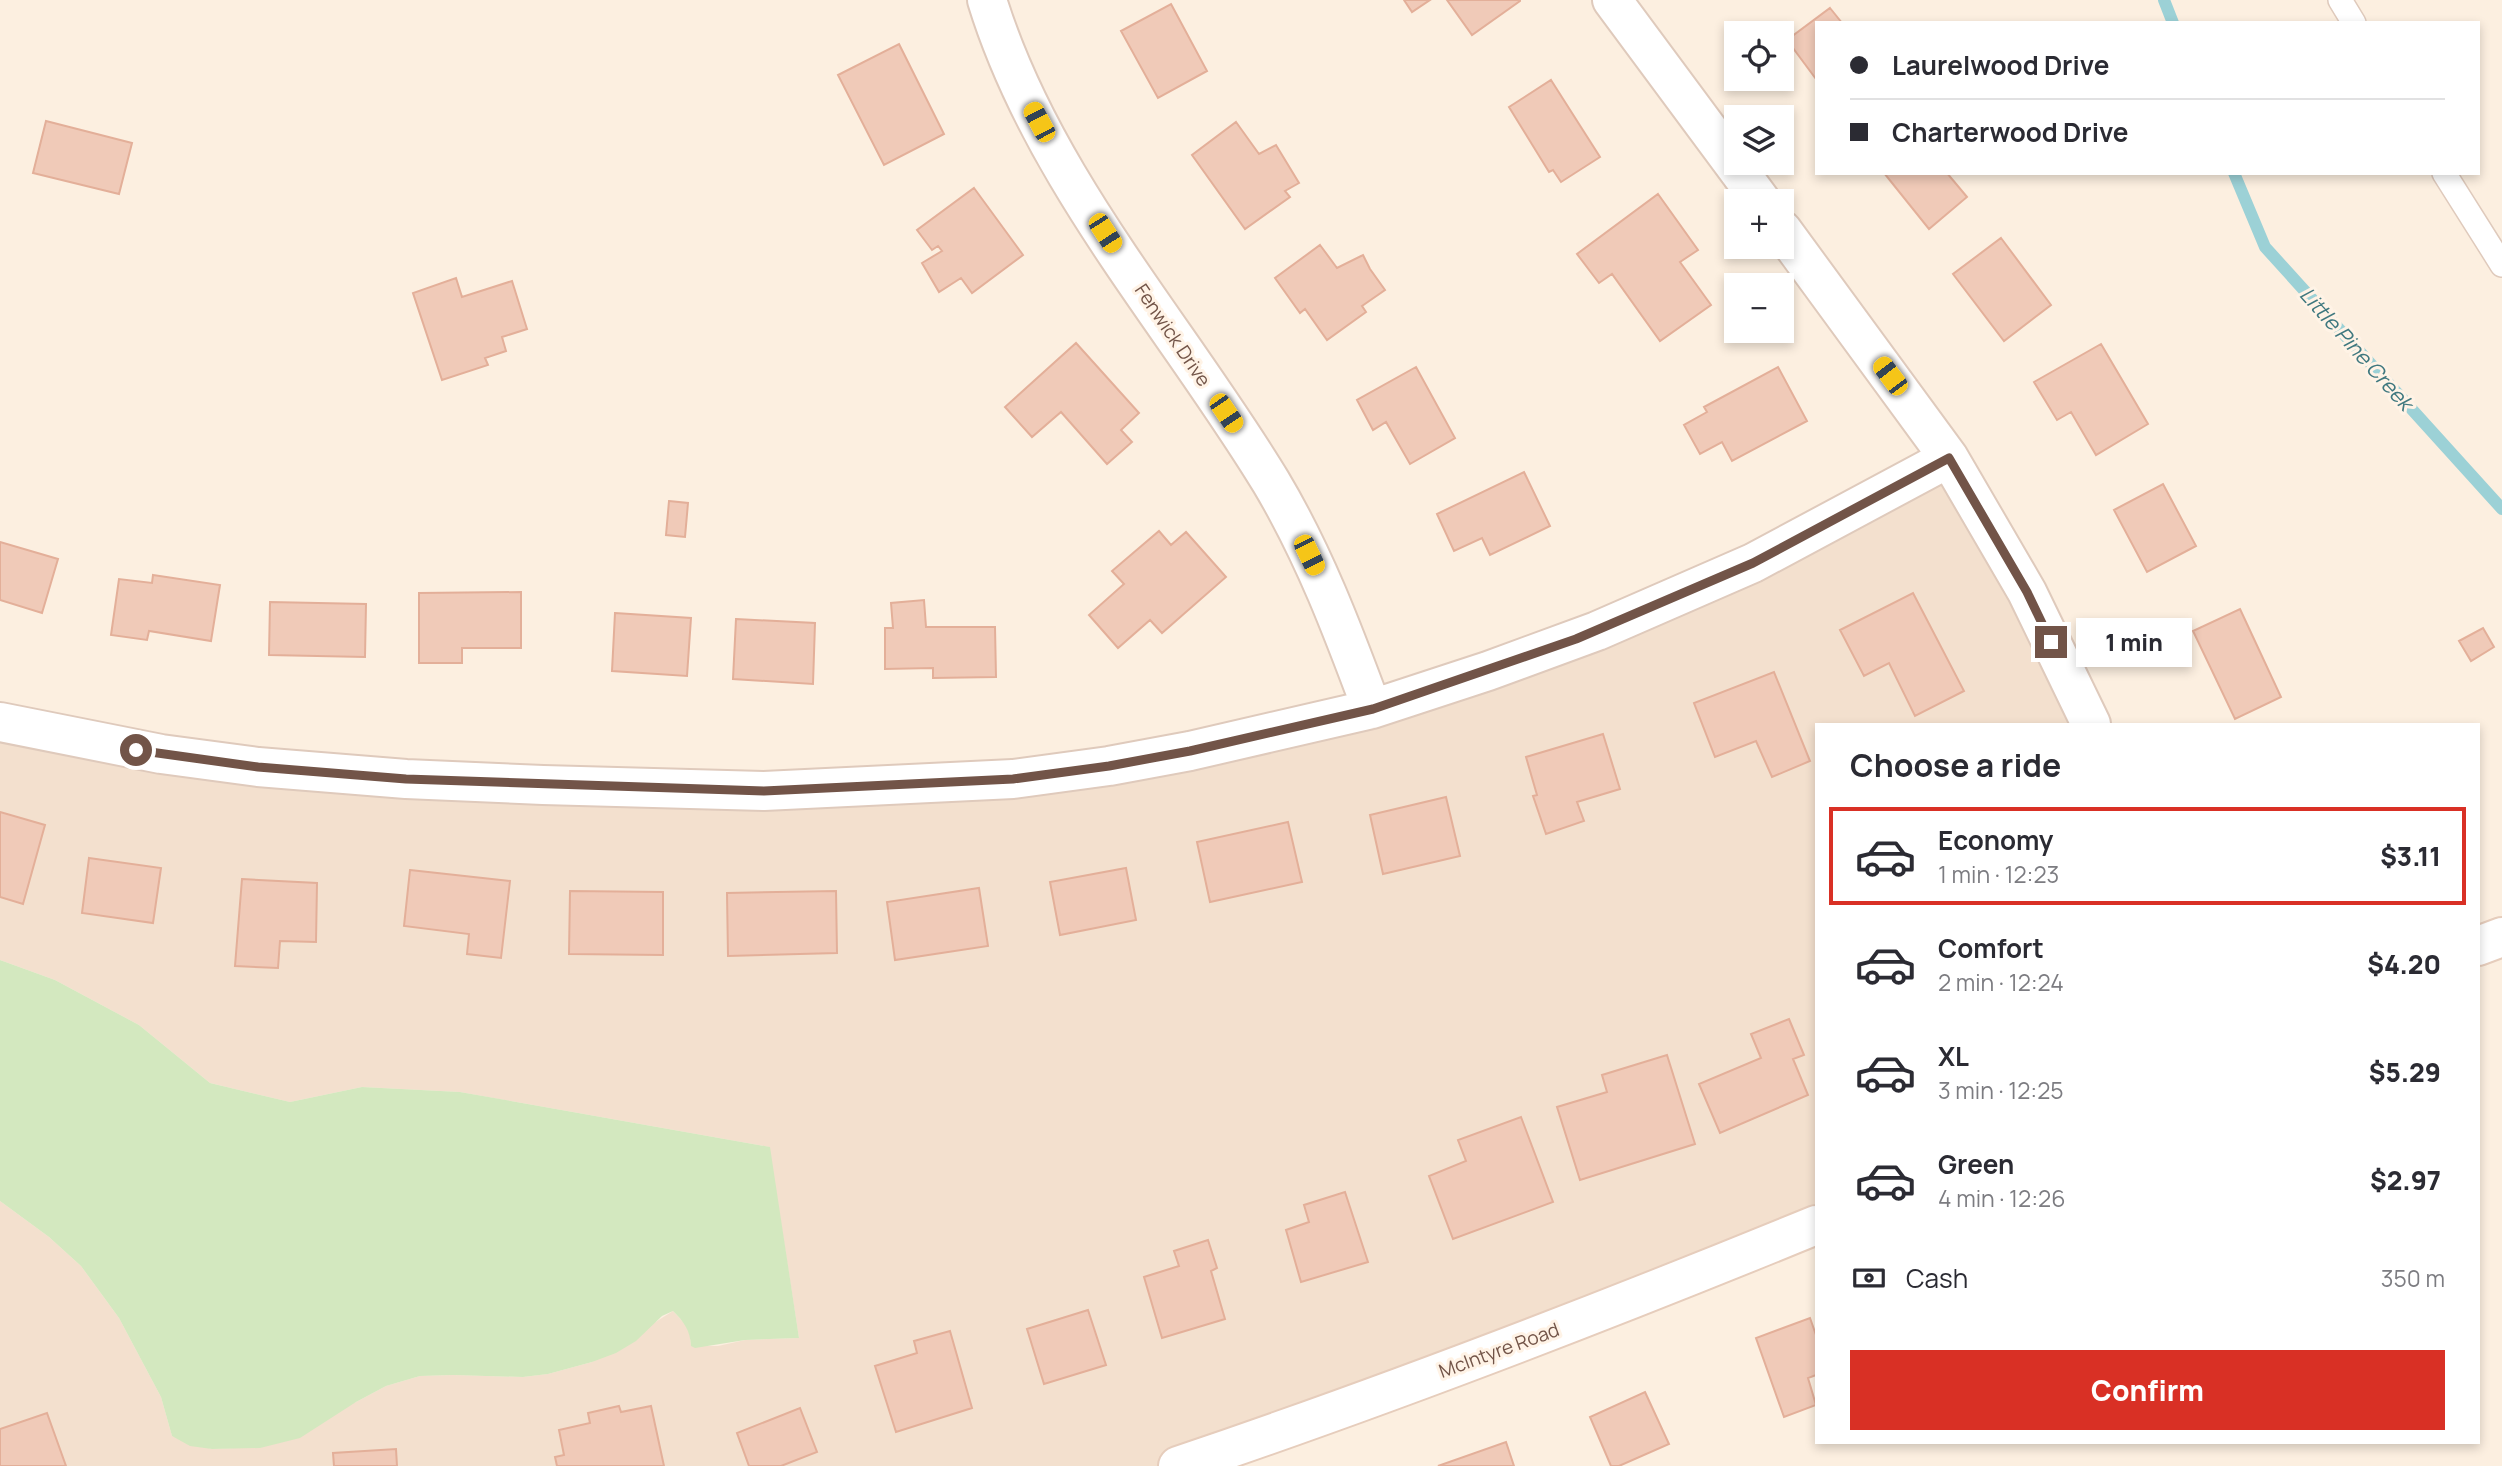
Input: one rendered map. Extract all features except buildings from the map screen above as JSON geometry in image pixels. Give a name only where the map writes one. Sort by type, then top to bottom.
[{"type":"street","name":"Fenwick Drive","points":[[987,0],[1017,81],[1061,164],[1272,484],[1333,605],[1373,709]]},
{"type":"street","points":[[1612,0],[1751,189]]},
{"type":"street","points":[[1794,246],[1949,458],[2027,592],[2091,723]]},
{"type":"street","points":[[0,722],[136,750],[258,767],[406,779],[764,791],[1013,779],[1095,768],[1190,751],[1373,709],[1488,671],[1621,620],[1753,563],[1949,458]]},
{"type":"street","points":[[2480,945],[2502,937]]},
{"type":"street","name":"McIntyre Road","points":[[1178,1466],[1288,1429],[1599,1313],[1815,1225]]},
{"type":"lane","points":[[2340,0],[2353,21]]},
{"type":"lane","points":[[2445,175],[2502,265]]},
{"type":"shaded area","points":[[1949,458],[2090,723],[1815,723],[1815,1225],[1178,1466],[0,1466],[0,1201],[49,1237],[81,1266],[119,1318],[161,1397],[172,1436],[212,1449],[235,1448],[356,1402],[386,1386],[420,1376],[523,1377],[548,1374],[592,1362],[673,1311],[685,1324],[690,1334],[691,1346],[799,1338],[769,1147],[460,1092],[362,1087],[290,1102],[210,1083],[139,1025],[55,980],[0,960],[0,722],[161,754],[913,785],[1372,709]]},
{"type":"green space","points":[[0,960],[55,980],[139,1025],[210,1083],[290,1102],[362,1087],[460,1092],[770,1147],[799,1338],[745,1340],[695,1348],[691,1346],[686,1327],[673,1311],[662,1316],[636,1341],[616,1353],[592,1362],[548,1374],[523,1377],[420,1376],[386,1386],[300,1438],[260,1448],[212,1449],[190,1446],[172,1436],[161,1397],[119,1318],[81,1266],[49,1237],[0,1201]]},
{"type":"waterway","name":"Little Pine Creek","points":[[2164,0],[2172,21]]},
{"type":"waterway","name":"Little Pine Creek","points":[[2235,175],[2265,247],[2502,509]]},
{"type":"route","points":[[136,750],[258,767],[406,779],[764,791],[1013,779],[1109,766],[1190,751],[1373,709],[1576,639],[1753,563],[1949,458],[2027,592],[2051,642]]}]
